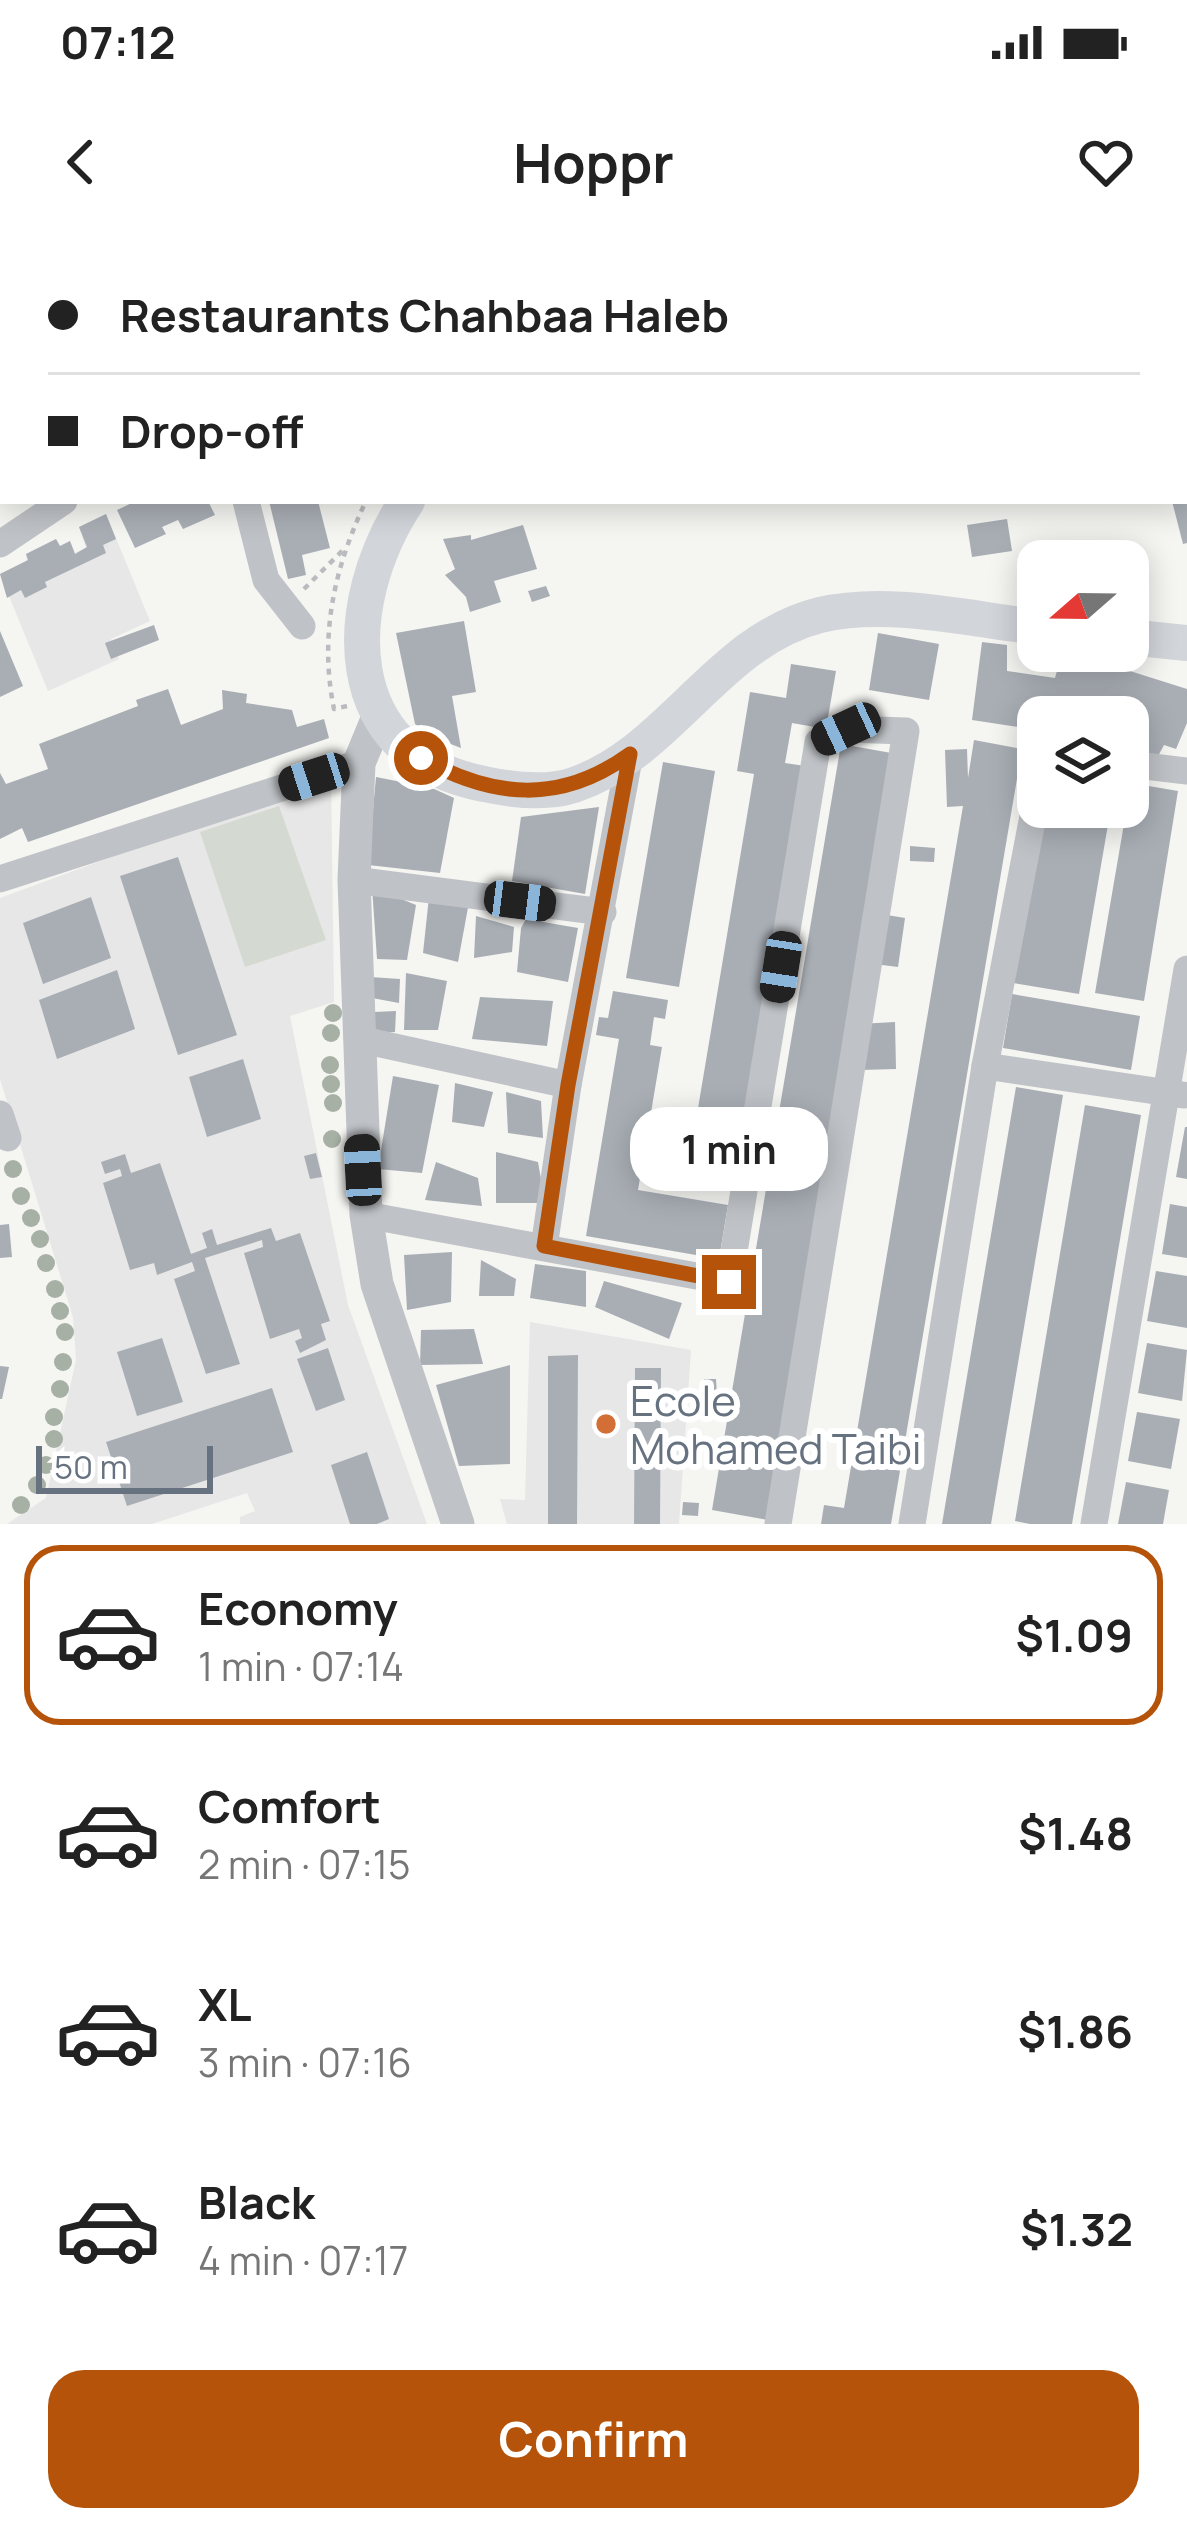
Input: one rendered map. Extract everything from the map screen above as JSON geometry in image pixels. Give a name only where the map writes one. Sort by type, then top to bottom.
[{"type":"main road","points":[[406,504],[373,571],[361,620],[362,663],[378,717],[421,758],[448,773],[513,790],[569,787],[603,773],[745,651],[780,630],[820,615],[873,608],[1017,625]]},
{"type":"main road","points":[[1149,639],[1187,644]]},
{"type":"street","points":[[0,544],[60,504]]},
{"type":"street","points":[[247,504],[261,566],[294,617]]},
{"type":"street","points":[[378,717],[359,763],[354,880],[366,1215],[377,1284],[458,1524]]},
{"type":"street","points":[[366,1215],[729,1282],[818,742],[846,729],[906,731],[778,1524]]},
{"type":"street","points":[[544,1246],[568,1085],[630,754]]},
{"type":"street","points":[[0,879],[359,763]]},
{"type":"street","points":[[1149,766],[1187,771]]},
{"type":"street","points":[[912,1524],[986,1066],[1031,828]]},
{"type":"street","points":[[354,880],[603,912]]},
{"type":"street","points":[[1094,1524],[1178,1094],[1187,969]]},
{"type":"street","points":[[358,1039],[568,1085]]},
{"type":"street","points":[[986,1066],[1178,1094]]},
{"type":"path","points":[[294,617],[343,550]]},
{"type":"shaded area","points":[[106,514],[150,621],[111,639],[119,659],[48,691],[0,574],[56,539],[60,546],[70,541],[75,553],[86,548],[79,527]]},
{"type":"shaded area","points":[[331,776],[334,1002],[290,1016],[348,1305],[427,1524],[240,1524],[240,1517],[255,1511],[247,1493],[152,1524],[7,1524],[46,1498],[76,1360],[73,1317],[0,1079],[0,898]]},
{"type":"shaded area","points":[[279,806],[326,940],[245,967],[200,832]]},
{"type":"shaded area","name":"Ecole Mohamed Taibi","points":[[530,1322],[691,1350],[679,1524],[507,1524],[500,1499],[525,1500]]},
{"type":"building","points":[[130,504],[210,504],[215,515],[183,529],[178,520],[162,527],[166,534],[135,548],[117,510]]},
{"type":"building","points":[[270,504],[319,504],[330,548],[302,555],[306,575],[288,579]]},
{"type":"building","points":[[1173,504],[1187,504],[1187,543],[1183,544]]},
{"type":"building","points":[[106,514],[116,539],[103,545],[106,553],[45,582],[47,587],[25,598],[21,590],[7,598],[0,574],[56,539],[60,546],[70,541],[75,554],[87,547],[79,527]]},
{"type":"building","points":[[1007,519],[1012,551],[972,557],[967,525]]},
{"type":"building","points":[[523,525],[537,569],[494,581],[501,602],[470,612],[466,597],[445,575],[455,569],[443,539],[471,535],[471,540]]},
{"type":"building","points":[[546,586],[550,596],[532,602],[528,591]]},
{"type":"building","points":[[464,621],[476,692],[452,696],[461,748],[415,724],[396,633]]},
{"type":"building","points":[[154,625],[159,640],[111,659],[105,643]]},
{"type":"building","points":[[0,631],[23,686],[0,697]]},
{"type":"building","points":[[878,633],[939,644],[929,700],[869,690]]},
{"type":"building","points":[[982,642],[1007,645],[1007,671],[1055,678],[1057,672],[1133,672],[1187,689],[1187,723],[1176,749],[1164,745],[1157,758],[1149,756],[1149,696],[1017,696],[1017,727],[972,720]]},
{"type":"building","points":[[791,664],[836,671],[826,729],[792,723],[785,763],[805,766],[739,1158],[691,1150],[754,774],[737,771],[750,692],[786,698]]},
{"type":"building","points":[[168,689],[181,725],[223,709],[222,690],[247,694],[246,703],[292,710],[297,727],[324,719],[329,738],[28,842],[22,828],[0,839],[0,773],[6,784],[48,769],[39,744],[138,706],[136,700]]},
{"type":"building","points":[[974,740],[1017,748],[1017,779],[891,1524],[821,1524],[824,1505],[844,1508],[963,806],[947,807],[945,750],[967,749],[968,778]]},
{"type":"building","points":[[841,744],[897,754],[768,1520],[712,1510]]},
{"type":"building","points":[[663,762],[715,771],[679,987],[626,978]]},
{"type":"building","points":[[376,777],[432,788],[454,798],[440,873],[368,865]]},
{"type":"building","points":[[1149,786],[1178,791],[1144,1001],[1095,993],[1123,828],[1149,828]]},
{"type":"building","points":[[599,807],[585,894],[512,881],[521,817]]},
{"type":"building","points":[[1041,828],[1107,828],[1079,994],[1013,983]]},
{"type":"building","points":[[910,846],[935,848],[934,862],[910,861]]},
{"type":"building","points":[[178,857],[237,1035],[178,1055],[120,876]]},
{"type":"building","points":[[372,887],[416,905],[407,960],[377,959]]},
{"type":"building","points":[[91,897],[111,958],[43,984],[23,923]]},
{"type":"building","points":[[429,897],[469,902],[458,962],[423,953]]},
{"type":"building","points":[[881,914],[905,918],[898,967],[874,964]]},
{"type":"building","points":[[476,916],[514,927],[512,952],[474,958]]},
{"type":"building","points":[[526,919],[578,928],[568,982],[517,972]]},
{"type":"building","points":[[117,970],[135,1029],[57,1059],[39,1000]]},
{"type":"building","points":[[406,973],[447,981],[438,1030],[404,1030]]},
{"type":"building","points":[[370,977],[400,979],[399,1003],[372,998]]},
{"type":"building","points":[[613,991],[668,1000],[665,1019],[654,1017],[650,1045],[662,1047],[638,1190],[728,1205],[719,1259],[586,1236],[619,1039],[596,1035],[599,1017],[608,1018]]},
{"type":"building","points":[[1012,994],[1140,1016],[1131,1070],[1003,1048]]},
{"type":"building","points":[[480,997],[553,1001],[547,1046],[472,1039]]},
{"type":"building","points":[[396,1011],[395,1032],[372,1033],[374,1012]]},
{"type":"building","points":[[895,1022],[896,1069],[860,1070],[859,1024]]},
{"type":"building","points":[[243,1059],[261,1119],[207,1137],[189,1077]]},
{"type":"building","points":[[393,1076],[439,1085],[422,1173],[378,1169]]},
{"type":"building","points":[[455,1083],[493,1092],[484,1127],[452,1122]]},
{"type":"building","points":[[1016,1087],[1063,1095],[991,1524],[942,1524]]},
{"type":"building","points":[[506,1092],[541,1101],[543,1138],[508,1133]]},
{"type":"building","points":[[1085,1105],[1141,1115],[1072,1524],[1030,1524],[1015,1521]]},
{"type":"building","points":[[1187,1127],[1187,1179],[1176,1177]]},
{"type":"building","points":[[650,1130],[666,1132],[663,1151],[648,1149]]},
{"type":"building","points":[[496,1152],[538,1162],[545,1203],[496,1203]]},
{"type":"building","points":[[316,1153],[322,1177],[310,1179],[304,1156]]},
{"type":"building","points":[[125,1154],[131,1173],[160,1163],[191,1254],[207,1248],[202,1233],[212,1229],[217,1245],[271,1228],[276,1241],[300,1233],[330,1321],[321,1324],[326,1340],[300,1353],[295,1341],[302,1338],[299,1329],[270,1339],[244,1253],[263,1247],[262,1240],[205,1258],[240,1364],[206,1374],[174,1279],[195,1271],[192,1262],[157,1275],[154,1263],[130,1270],[103,1183],[122,1176],[120,1169],[105,1174],[101,1162]]},
{"type":"building","points":[[436,1162],[478,1178],[482,1206],[425,1200]]},
{"type":"building","points":[[1170,1204],[1187,1207],[1187,1258],[1162,1254]]},
{"type":"building","points":[[9,1224],[12,1257],[0,1258],[0,1225]]},
{"type":"building","points":[[452,1252],[451,1302],[407,1310],[404,1255]]},
{"type":"building","points":[[481,1260],[516,1279],[514,1296],[479,1296]]},
{"type":"building","points":[[535,1264],[586,1271],[586,1307],[530,1298]]},
{"type":"building","points":[[1156,1271],[1187,1276],[1187,1328],[1147,1321]]},
{"type":"building","points":[[604,1281],[682,1303],[669,1339],[595,1307]]},
{"type":"building","points":[[474,1329],[483,1364],[420,1365],[421,1330]]},
{"type":"building","points":[[162,1338],[183,1402],[137,1416],[117,1352]]},
{"type":"building","points":[[1147,1343],[1187,1350],[1182,1401],[1138,1393]]},
{"type":"building","points":[[328,1348],[345,1400],[316,1411],[297,1359]]},
{"type":"building","points":[[578,1355],[577,1524],[548,1524],[548,1356]]},
{"type":"building","points":[[510,1365],[510,1464],[459,1466],[436,1385]]},
{"type":"building","points":[[0,1366],[9,1367],[2,1399],[0,1399]]},
{"type":"building","points":[[635,1368],[661,1368],[660,1524],[634,1524]]},
{"type":"building","points":[[704,1379],[716,1379],[717,1395],[705,1396]]},
{"type":"building","points":[[272,1388],[293,1452],[127,1506],[106,1442]]},
{"type":"building","points":[[1137,1412],[1180,1419],[1171,1469],[1128,1461]]},
{"type":"building","points":[[367,1452],[389,1519],[350,1524],[331,1465]]},
{"type":"building","points":[[1126,1482],[1169,1490],[1163,1524],[1118,1524]]},
{"type":"building","points":[[683,1502],[699,1503],[698,1516],[682,1515]]},
{"type":"place","name":"Ecole Mohamed Taibi","points":[[606,1424]]},
{"type":"route","points":[[421,758],[473,782],[513,790],[569,787],[603,773],[630,754],[568,1085],[544,1246],[729,1282]]}]
